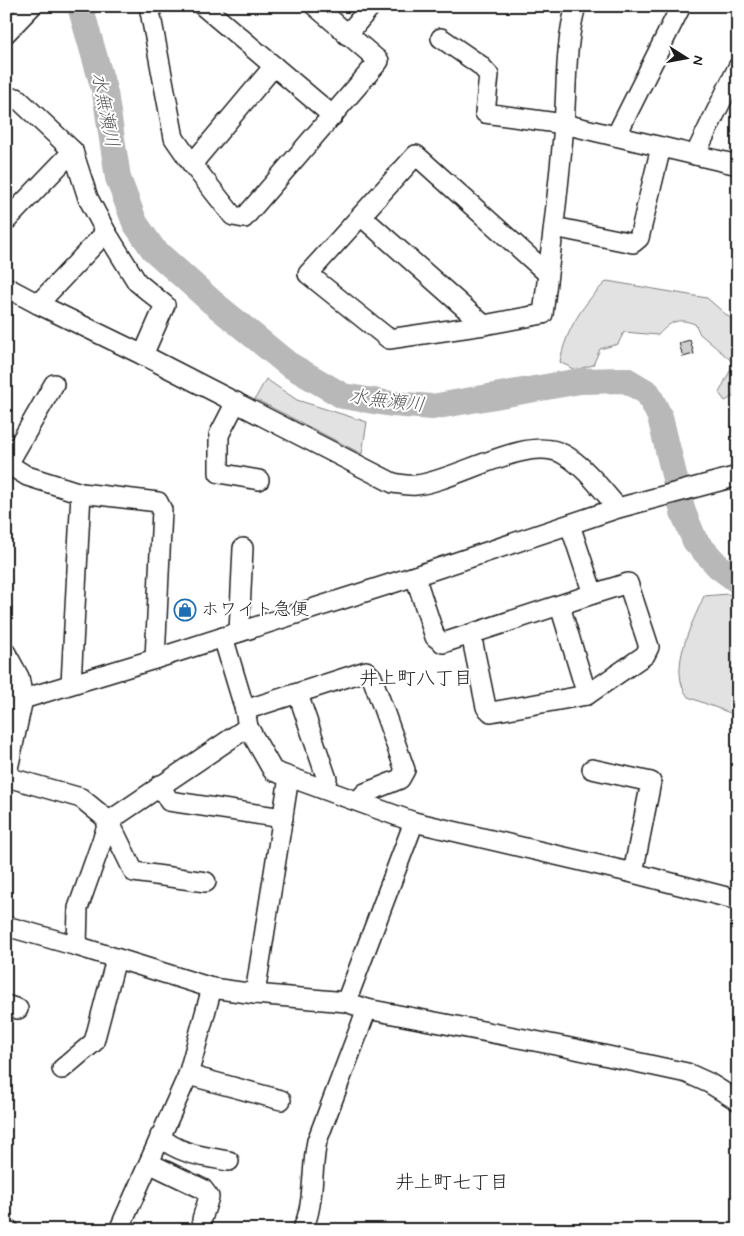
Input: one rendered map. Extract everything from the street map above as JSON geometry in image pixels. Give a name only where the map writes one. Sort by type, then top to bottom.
[{"type":"street","points":[[6,33],[32,6]]},
{"type":"street","points":[[149,6],[174,138],[192,164],[234,216],[244,218],[379,61],[315,6]]},
{"type":"street","points":[[203,6],[333,116]]},
{"type":"street","points":[[347,34],[371,6]]},
{"type":"street","points":[[548,274],[416,155],[308,274],[389,339],[543,314],[554,227],[564,124],[570,27],[576,6]]},
{"type":"street","points":[[616,136],[681,6]]},
{"type":"street","points":[[441,38],[480,65],[489,75],[485,113],[564,124],[738,165]]},
{"type":"street","points":[[192,164],[274,66]]},
{"type":"street","points":[[695,155],[738,67]]},
{"type":"street","points":[[6,103],[9,100],[18,98],[73,151],[88,198],[106,232],[137,282],[164,305],[143,355]]},
{"type":"street","points":[[554,227],[633,243],[639,238],[661,147]]},
{"type":"street","points":[[6,221],[73,151]]},
{"type":"street","points":[[360,216],[484,325]]},
{"type":"street","points":[[38,304],[106,232]]},
{"type":"street","points":[[6,286],[38,304],[393,482],[413,486],[436,482],[511,454],[536,448],[563,454],[584,471],[618,508]]},
{"type":"street","points":[[54,384],[7,463],[27,476],[81,492],[158,502],[162,510],[155,659]]},
{"type":"street","points":[[236,402],[219,435],[219,473],[259,480]]},
{"type":"street","points":[[15,702],[415,576],[618,508],[738,476]]},
{"type":"street","points":[[72,684],[81,492]]},
{"type":"street","points":[[570,525],[593,594]]},
{"type":"street","points":[[243,548],[231,635],[247,718],[273,771],[414,822],[633,873],[738,900]]},
{"type":"street","points":[[415,576],[435,637],[443,643],[628,583],[649,647],[646,655],[587,695],[491,712],[486,707],[471,634]]},
{"type":"street","points":[[560,606],[587,695]]},
{"type":"street","points":[[6,653],[19,677],[6,778],[81,798],[109,820],[134,872],[206,882]]},
{"type":"street","points":[[77,946],[78,908],[109,820],[160,785],[247,718],[298,694],[366,671],[372,677],[405,770],[400,779],[366,793],[358,801]]},
{"type":"street","points":[[298,694],[327,779],[323,789]]},
{"type":"street","points":[[592,769],[650,782],[633,873]]},
{"type":"street","points":[[255,994],[289,777]]},
{"type":"street","points":[[160,785],[169,801],[283,818]]},
{"type":"street","points":[[346,1002],[414,822]]},
{"type":"street","points":[[6,926],[212,988],[346,1002],[367,1009],[687,1073],[709,1083],[738,1101]]},
{"type":"street","points":[[62,1069],[94,1042],[116,959]]},
{"type":"street","points":[[119,1230],[188,1075],[212,988]]},
{"type":"street","points":[[302,1230],[309,1215],[313,1158],[317,1141],[367,1009]]},
{"type":"street","points":[[188,1075],[281,1100]]},
{"type":"street","points":[[160,1136],[166,1143],[185,1151],[229,1161]]},
{"type":"street","points":[[149,1162],[203,1190],[209,1197],[202,1219]]},
{"type":"shaded area","points":[[607,281],[707,298],[738,325],[738,394],[725,401],[719,393],[734,363],[700,334],[695,324],[683,321],[670,324],[658,335],[624,332],[618,344],[600,349],[593,365],[575,370],[560,362],[571,328],[583,308]]},
{"type":"shaded area","points":[[266,379],[297,400],[367,422],[362,454],[255,399]]},
{"type":"shaded area","points":[[728,594],[738,597],[738,716],[688,697],[682,686],[680,673],[681,660],[688,633],[704,596]]},
{"type":"building","points":[[690,340],[694,354],[683,357],[679,343]]},
{"type":"waterway","name":"水無瀬川","points":[[80,6],[105,93],[118,178],[135,223],[153,249],[212,302],[288,364],[343,396],[392,404],[432,407],[580,381],[626,380],[648,393],[660,417],[683,512],[695,541],[718,566],[738,581]]},
{"type":"place","name":"ホワイト急便","points":[[185,610]]},
{"type":"district","name":"井上町八丁目","points":[[416,678]]},
{"type":"district","name":"井上町七丁目","points":[[452,1182]]}]
